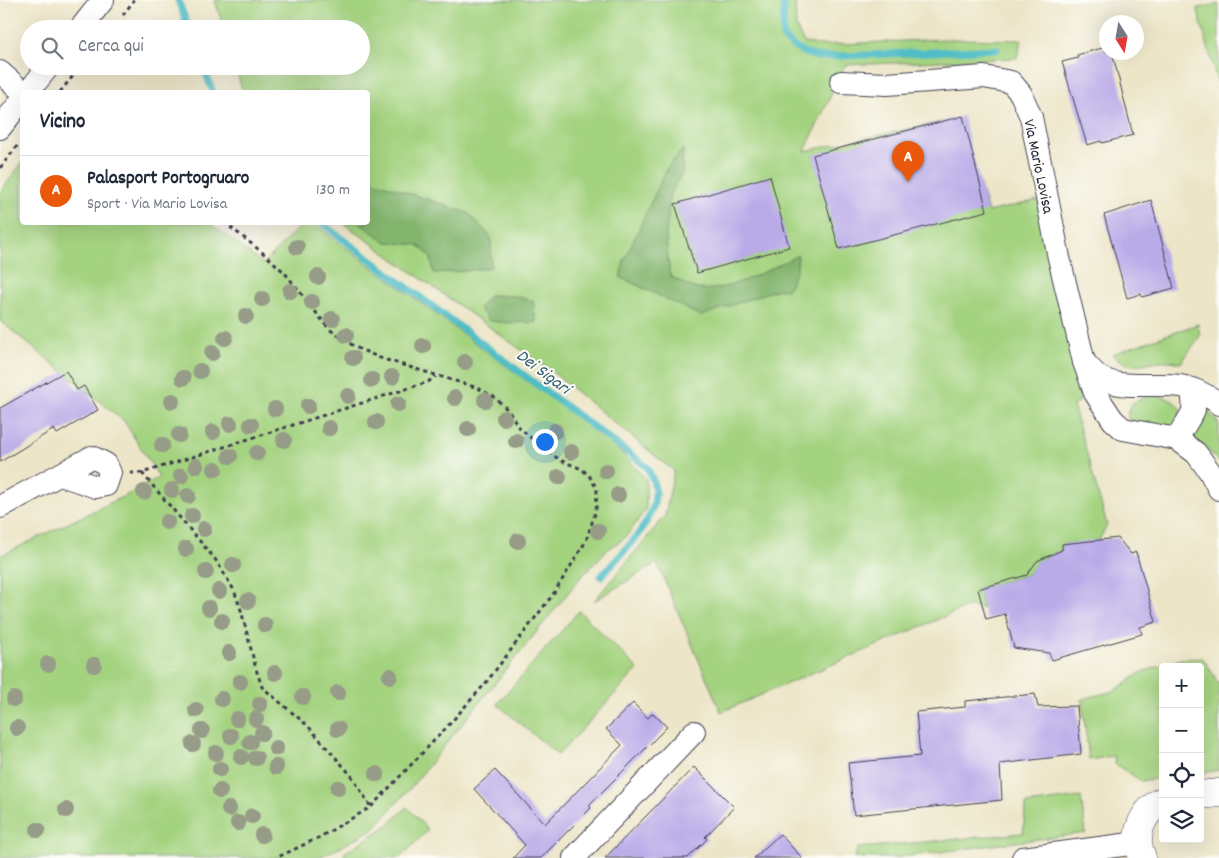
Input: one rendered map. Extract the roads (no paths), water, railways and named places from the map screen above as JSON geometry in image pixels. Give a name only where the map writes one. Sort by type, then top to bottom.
[{"type":"street","points":[[87,20],[103,0]]},
{"type":"street","points":[[0,72],[20,90]]},
{"type":"street","points":[[30,90],[42,75]]},
{"type":"street","name":"Via Mario Lovisa","points":[[841,82],[886,84],[984,77],[1011,82],[1021,94],[1031,117],[1058,258],[1084,362],[1095,393],[1113,420],[1123,429],[1177,439],[1196,453],[1210,472],[1219,489]]},
{"type":"street","points":[[0,128],[20,103]]},
{"type":"street","points":[[1084,362],[1098,376],[1113,383],[1182,386],[1192,389],[1219,404]]},
{"type":"street","points":[[1177,439],[1194,410],[1192,389]]},
{"type":"street","points":[[0,507],[61,475],[96,487],[106,485],[110,473]]},
{"type":"street","points":[[574,858],[694,732]]},
{"type":"street","points":[[1204,795],[1219,793]]},
{"type":"street","points":[[1023,858],[1140,850],[1140,830],[1145,817],[1154,805],[1159,802]]},
{"type":"waterway","name":"Dei Sigari","points":[[178,0],[186,20]]},
{"type":"waterway","points":[[784,0],[783,38],[800,51],[814,56],[997,49]]},
{"type":"waterway","name":"Dei Sigari","points":[[206,75],[212,90]]},
{"type":"waterway","name":"Dei Sigari","points":[[324,225],[647,467],[655,489],[651,513],[637,536],[601,576]]},
{"type":"place","name":"Palasport Portogruaro","points":[[908,182]]}]
